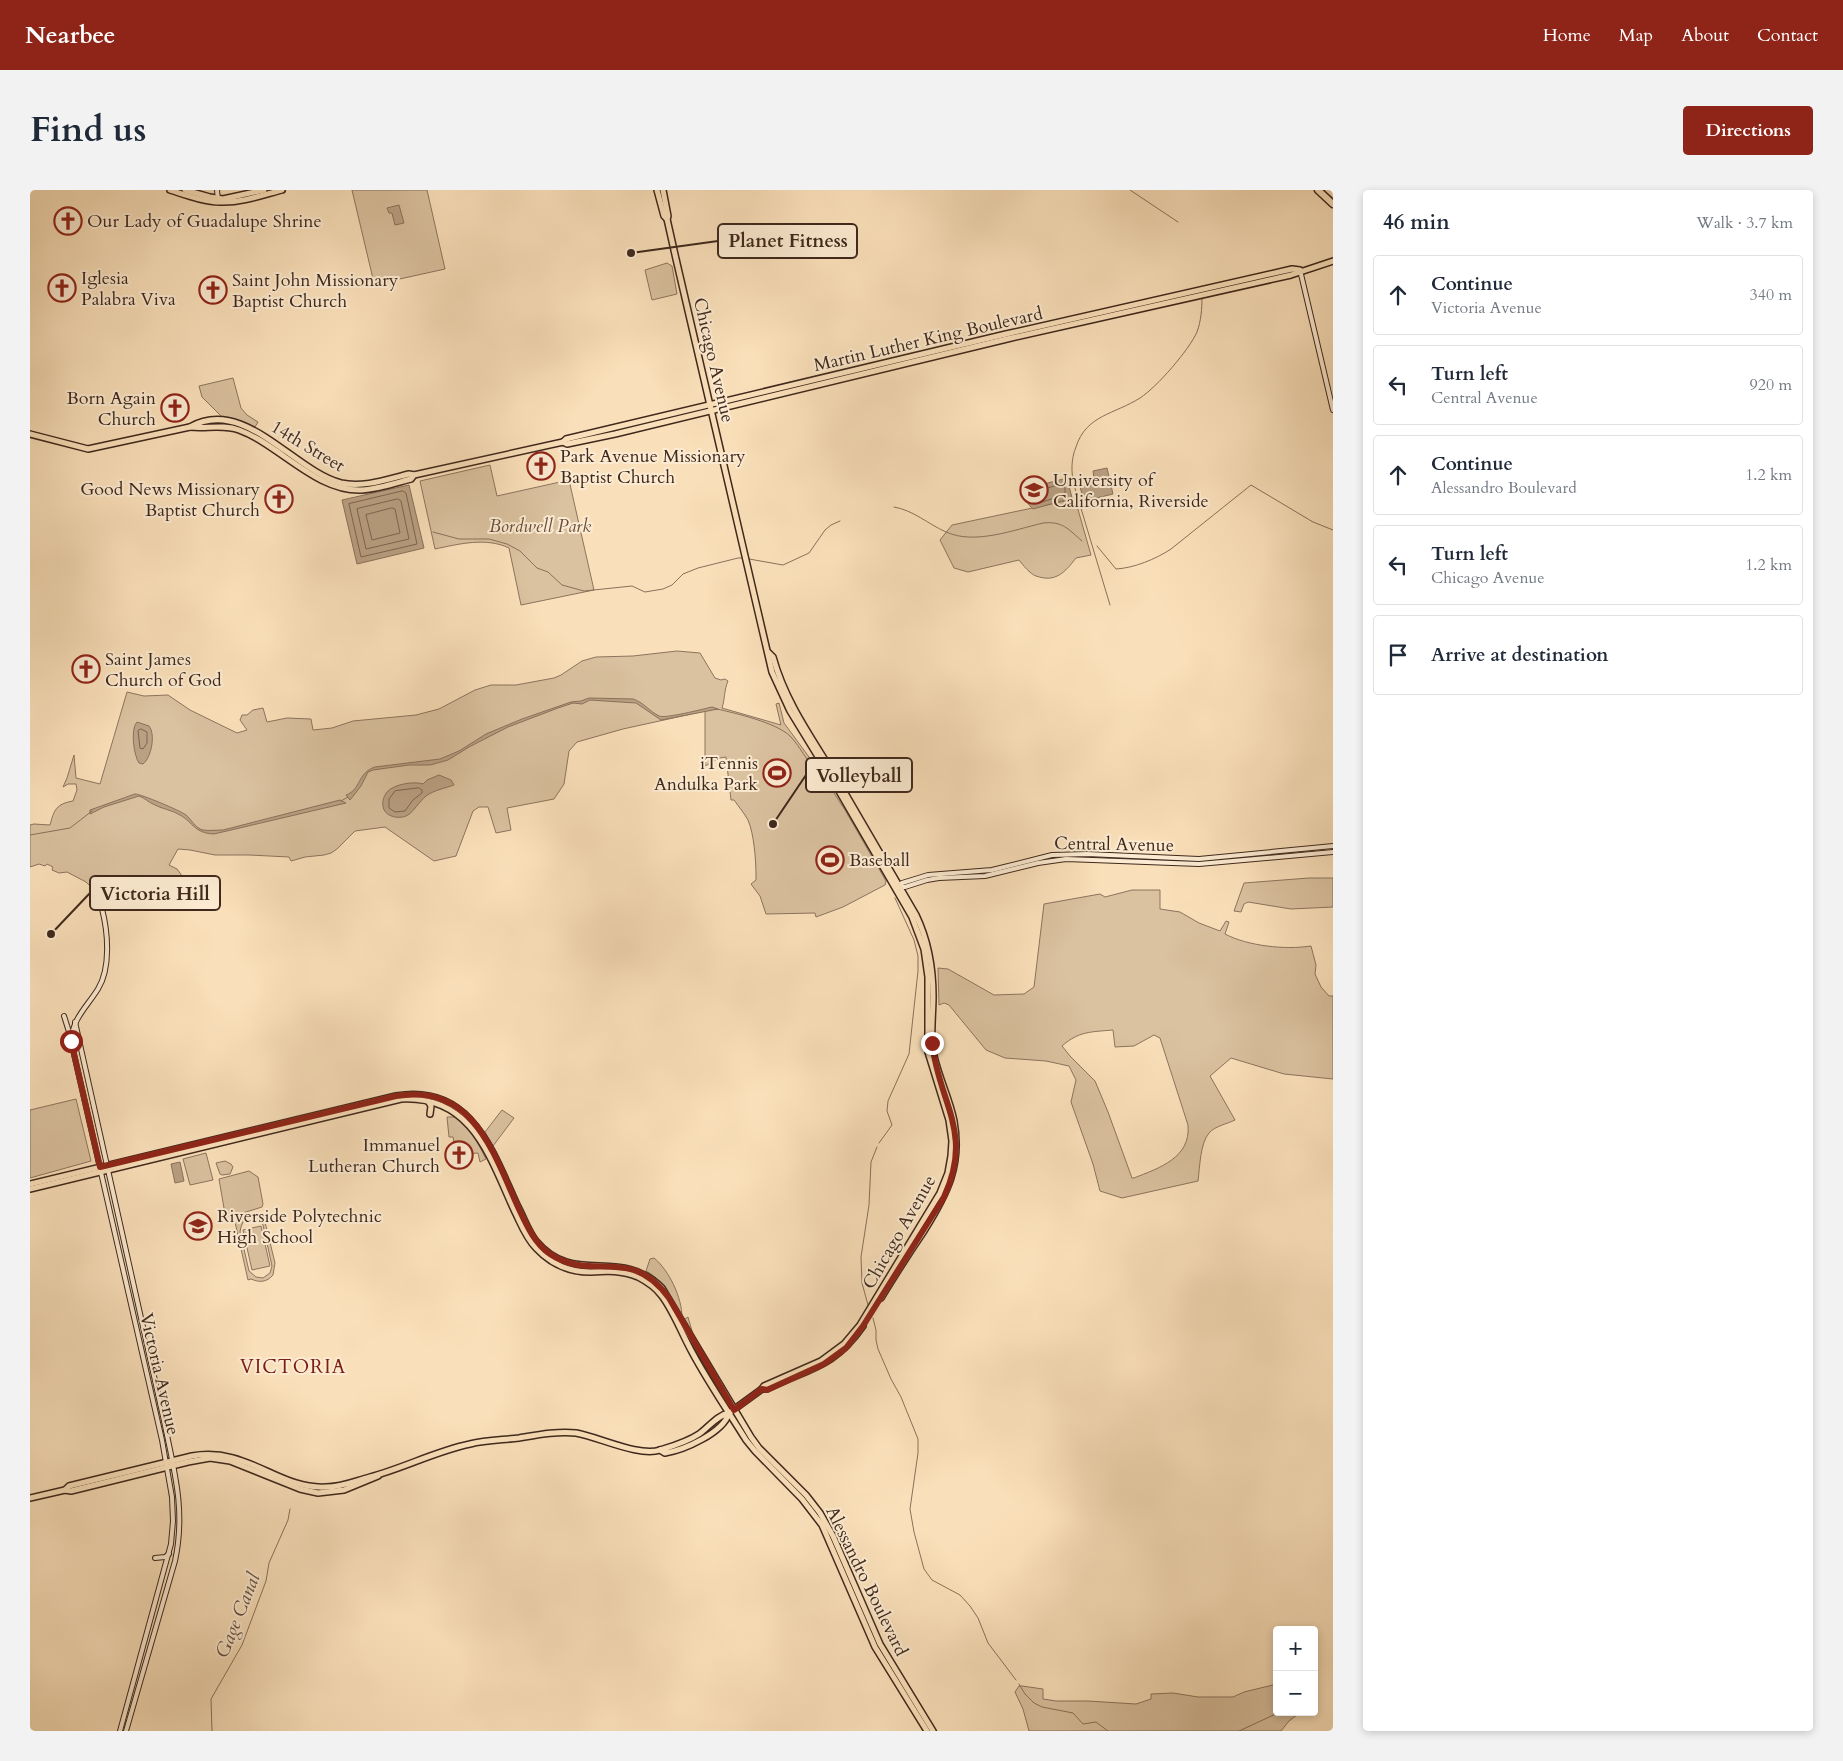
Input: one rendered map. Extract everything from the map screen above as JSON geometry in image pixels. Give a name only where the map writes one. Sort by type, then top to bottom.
[{"type":"highway","points":[[1318,190],[1333,204]]},
{"type":"main road","points":[[170,190],[218,200],[237,201],[282,190]]},
{"type":"main road","points":[[185,190],[218,200],[264,190]]},
{"type":"main road","points":[[216,190],[218,200]]},
{"type":"main road","name":"Chicago Avenue","points":[[657,190],[664,216],[667,219]]},
{"type":"main road","name":"Chicago Avenue","points":[[170,1464],[199,1454],[226,1455],[302,1484],[316,1487],[345,1485],[379,1476],[471,1444],[556,1433],[576,1433],[629,1448],[660,1450],[689,1440],[723,1414],[732,1411],[762,1389],[767,1390],[824,1364],[846,1348],[863,1326],[933,1217],[953,1176],[956,1158],[956,1139],[953,1119],[933,1052],[931,962],[922,928],[785,703],[774,678],[667,219],[663,190]]},
{"type":"main road","name":"Martin Luther King Boulevard","points":[[335,486],[362,490],[412,480],[414,475],[563,442],[566,439],[711,407],[1173,296],[1292,269],[1300,270],[1333,260]]},
{"type":"main road","points":[[1300,270],[1333,410]]},
{"type":"main road","name":"14th Street","points":[[30,434],[88,449],[212,421],[238,423],[260,434],[322,475],[343,483],[361,484],[410,474],[414,475]]},
{"type":"main road","name":"14th Street","points":[[190,427],[228,427],[239,430],[256,438],[320,479],[335,486]]},
{"type":"main road","name":"Chicago Avenue","points":[[769,654],[773,657],[786,694],[897,887]]},
{"type":"main road","points":[[774,678],[777,679],[782,692],[786,694],[785,703]]},
{"type":"main road","name":"Central Avenue","points":[[897,887],[903,882],[928,875],[992,870],[1052,855],[1088,854],[1199,859],[1333,846]]},
{"type":"main road","name":"Central Avenue","points":[[897,887],[905,887],[939,878],[985,876],[1038,863],[1066,859],[1199,864],[1333,852]]},
{"type":"main road","name":"Victoria Avenue","points":[[102,909],[107,940],[103,977],[99,988],[75,1022],[71,1041],[104,1169],[170,1464],[173,1510],[169,1554],[120,1731]]},
{"type":"main road","points":[[64,1016],[71,1041]]},
{"type":"main road","name":"Victoria Avenue","points":[[75,1022],[104,1169],[180,1511],[177,1551],[126,1731]]},
{"type":"main road","points":[[30,1190],[104,1169],[396,1096],[423,1095],[439,1102]]},
{"type":"main road","points":[[30,1184],[104,1169],[392,1101],[408,1099],[439,1102]]},
{"type":"main road","points":[[427,1101],[431,1106],[430,1114]]},
{"type":"main road","name":"Alessandro Boulevard","points":[[439,1102],[470,1125],[482,1142],[528,1238],[536,1248],[553,1262],[569,1269],[619,1271],[644,1280],[662,1296],[693,1354],[732,1411],[759,1448],[806,1495],[825,1522],[880,1644],[933,1731]]},
{"type":"main road","name":"Alessandro Boulevard","points":[[439,1102],[460,1110],[474,1121],[485,1136],[524,1220],[537,1242],[548,1252],[571,1264],[614,1266],[642,1273],[656,1283],[669,1298],[755,1451],[802,1499],[822,1525],[875,1647],[927,1731]]},
{"type":"main road","points":[[456,1113],[460,1113],[469,1121],[474,1121]]},
{"type":"main road","points":[[537,1242],[538,1246],[553,1262],[571,1264]]},
{"type":"main road","points":[[619,1271],[640,1275],[642,1273],[662,1296]]},
{"type":"main road","points":[[30,1498],[64,1490],[69,1486],[170,1464]]},
{"type":"main road","points":[[155,1558],[165,1557],[169,1554]]},
{"type":"green space","points":[[352,190],[427,190],[445,269],[377,284],[374,283]]},
{"type":"green space","points":[[667,263],[672,266],[677,294],[652,300],[645,270]]},
{"type":"green space","points":[[233,378],[241,408],[247,415],[258,422],[255,427],[244,422],[223,418],[202,397],[199,386]]},
{"type":"green space","name":"Bordwell Park","points":[[490,465],[497,496],[569,480],[594,590],[521,605],[509,548],[482,542],[435,549],[420,481]]},
{"type":"green space","points":[[1075,499],[1091,555],[1076,558],[1064,572],[1055,577],[1043,578],[1034,575],[1019,560],[968,572],[954,568],[940,540],[952,525]]},
{"type":"green space","points":[[677,651],[700,653],[715,678],[728,681],[722,708],[781,725],[776,704],[779,703],[784,723],[823,776],[845,810],[886,881],[885,885],[843,907],[816,917],[815,913],[766,914],[760,896],[751,884],[756,880],[752,832],[748,820],[734,800],[731,800],[726,757],[705,766],[705,711],[623,729],[577,742],[569,751],[564,784],[554,799],[507,808],[511,830],[496,833],[488,807],[479,807],[473,811],[456,856],[434,861],[385,827],[355,831],[331,853],[291,861],[289,857],[215,855],[178,849],[169,865],[177,869],[188,884],[107,903],[103,895],[100,896],[86,882],[67,872],[59,873],[52,870],[53,867],[47,864],[45,866],[39,864],[30,867],[30,825],[50,825],[57,808],[73,801],[77,790],[76,784],[68,784],[63,787],[74,755],[76,778],[100,784],[127,692],[144,696],[168,695],[190,710],[237,733],[247,730],[240,720],[242,715],[247,715],[253,710],[263,708],[267,722],[287,718],[311,719],[313,730],[332,728],[353,721],[416,715],[439,709],[475,690],[491,685],[516,685],[554,678],[582,661],[596,657],[633,656]]},
{"type":"green space","points":[[1333,878],[1333,907],[1291,909],[1248,902],[1244,904],[1241,912],[1234,911],[1244,883]]},
{"type":"green space","points":[[1132,890],[1160,890],[1160,909],[1180,912],[1199,923],[1220,931],[1226,921],[1229,922],[1225,934],[1244,942],[1290,948],[1311,946],[1316,965],[1315,974],[1321,987],[1329,996],[1333,996],[1333,1079],[1284,1074],[1231,1058],[1210,1076],[1235,1120],[1209,1133],[1201,1156],[1198,1181],[1122,1198],[1100,1191],[1093,1164],[1071,1102],[1076,1080],[1069,1066],[1046,1061],[1005,1058],[986,1050],[949,1005],[944,1003],[939,1005],[938,968],[948,969],[994,995],[1024,994],[1034,987],[1044,904],[1100,894],[1105,897]],"holes":[[[1113,1030],[1115,1047],[1134,1046],[1154,1035],[1160,1038],[1188,1125],[1188,1136],[1179,1154],[1163,1166],[1134,1178],[1132,1178],[1095,1081],[1062,1046],[1080,1035]]]},
{"type":"green space","points":[[76,1099],[91,1161],[30,1178],[30,1110]]},
{"type":"green space","points":[[502,1110],[514,1118],[493,1146],[485,1132]]},
{"type":"green space","points":[[447,1117],[455,1117],[465,1126],[477,1142],[486,1159],[480,1162],[478,1153],[466,1154],[465,1149],[455,1147],[453,1137],[449,1137]]},
{"type":"green space","points":[[206,1153],[213,1180],[190,1185],[183,1159]]},
{"type":"green space","points":[[225,1161],[233,1167],[230,1174],[222,1175],[216,1163]]},
{"type":"green space","points":[[249,1171],[258,1177],[262,1207],[230,1217],[225,1214],[219,1179]]},
{"type":"green space","points":[[251,1214],[260,1217],[265,1222],[275,1263],[273,1275],[266,1280],[248,1280],[235,1222],[239,1222],[244,1216]],"holes":[[[253,1218],[260,1221],[263,1225],[272,1266],[270,1273],[263,1278],[256,1277],[249,1271],[240,1232],[243,1222]]]},
{"type":"green space","points":[[261,1226],[270,1266],[252,1270],[243,1230]]},
{"type":"green space","points":[[654,1258],[660,1263],[674,1285],[680,1301],[682,1316],[661,1283],[646,1271],[650,1259]]},
{"type":"green space","points":[[688,1317],[694,1338],[689,1330],[683,1318]]},
{"type":"green space","points":[[1273,1685],[1273,1716],[1296,1716],[1281,1731],[1029,1731],[1023,1709],[1015,1692],[1019,1686],[1022,1686],[1043,1689],[1043,1699],[1136,1704],[1151,1699],[1151,1694],[1173,1693],[1198,1697],[1233,1697],[1244,1692]]},
{"type":"water","points":[[399,205],[404,223],[395,225],[392,213],[389,213],[387,208]]},
{"type":"water","points":[[1107,468],[1113,494],[1084,501],[1080,487],[1095,484],[1093,471]]},
{"type":"water","points":[[1067,478],[1072,498],[1033,509],[1025,498],[1025,489]]},
{"type":"water","points":[[409,485],[424,548],[357,564],[342,500]]},
{"type":"water","points":[[589,698],[633,699],[655,714],[663,717],[712,707],[718,709],[661,720],[636,703],[590,700],[582,704],[573,703],[508,727],[448,760],[430,765],[409,765],[368,772],[361,786],[350,800],[346,795],[351,793],[365,773],[375,767],[440,759],[459,751],[486,734],[522,719],[571,702]]},
{"type":"water","points":[[137,722],[149,726],[152,735],[150,752],[143,764],[137,760],[134,749],[133,736]]},
{"type":"water","points":[[439,775],[451,780],[454,785],[429,794],[410,814],[397,817],[386,813],[383,804],[390,789],[404,784],[423,784],[427,780]]},
{"type":"water","points":[[135,794],[183,813],[198,828],[203,830],[223,830],[340,800],[346,803],[214,834],[202,832],[180,815],[156,806],[139,796],[104,807],[90,814],[90,810]]},
{"type":"water","points":[[180,1162],[184,1181],[175,1183],[171,1164]]},
{"type":"waterway","name":"Gage Canal","points":[[1130,190],[1178,222]]},
{"type":"waterway","name":"Gage Canal","points":[[1110,605],[1074,485],[1072,475],[1074,452],[1087,428],[1102,416],[1140,398],[1155,386],[1172,368],[1197,332],[1202,298]]},
{"type":"waterway","points":[[1097,546],[1116,569],[1145,562],[1171,549],[1251,485],[1313,522],[1333,530]]},
{"type":"waterway","points":[[894,507],[908,511],[939,529],[957,536],[982,537],[1043,523],[1056,523],[1065,527],[1082,541]]},
{"type":"waterway","points":[[749,559],[783,565],[809,553],[825,530],[840,521]]},
{"type":"waterway","points":[[433,532],[459,539],[489,539],[507,544],[520,551],[537,568],[548,572],[562,585],[584,591],[632,586],[645,592],[663,589],[672,585],[683,574],[698,568],[742,558]]},
{"type":"waterway","points":[[717,709],[755,719],[784,731],[794,740],[817,770]]},
{"type":"waterway","points":[[839,765],[857,766],[883,760],[900,785]]},
{"type":"waterway","points":[[341,801],[348,797]]},
{"type":"waterway","points":[[30,835],[70,828],[92,811]]},
{"type":"waterway","points":[[879,1143],[892,1125],[887,1111],[888,1101],[909,1054],[918,971],[918,956],[914,940],[895,898]]},
{"type":"waterway","points":[[868,1305],[862,1283],[861,1257],[869,1205],[871,1162],[877,1147]]},
{"type":"waterway","points":[[873,1318],[878,1349],[901,1397],[918,1439],[918,1453],[910,1509],[924,1569],[932,1580],[960,1595],[970,1606],[978,1618],[988,1643],[1016,1680]]},
{"type":"waterway","name":"Gage Canal","points":[[212,1731],[211,1699],[242,1645],[266,1581],[269,1563],[288,1520],[290,1509]]},
{"type":"waterway","points":[[1019,1684],[1034,1703],[1042,1707],[1073,1713],[1083,1724],[1096,1722],[1108,1731]]},
{"type":"waterway","points":[[1239,1731],[1273,1715]]},
{"type":"place","name":"Our Lady of Guadalupe Shrine","points":[[68,221]]},
{"type":"place","name":"Planet Fitness","points":[[631,253]]},
{"type":"place","name":"Iglesia Palabra Viva","points":[[62,288]]},
{"type":"place","name":"Saint John Missionary Baptist Church","points":[[213,290]]},
{"type":"place","name":"Born Again Church","points":[[175,408]]},
{"type":"place","name":"Park Avenue Missionary Baptist Church","points":[[541,466]]},
{"type":"place","name":"University of California, Riverside","points":[[1034,490]]},
{"type":"place","name":"Good News Missionary Baptist Church","points":[[279,499]]},
{"type":"place","name":"Saint James Church of God","points":[[86,669]]},
{"type":"place","name":"iTennis Andulka Park","points":[[777,773]]},
{"type":"place","name":"Volleyball","points":[[773,824]]},
{"type":"place","name":"Baseball","points":[[830,860]]},
{"type":"place","name":"Victoria Hill","points":[[51,934]]},
{"type":"place","name":"Immanuel Lutheran Church","points":[[459,1155]]},
{"type":"place","name":"Riverside Polytechnic High School","points":[[198,1226]]},
{"type":"district","name":"VICTORIA","points":[[293,1366]]},
{"type":"route","points":[[71,1041],[100,1167],[406,1094],[434,1097],[452,1104],[465,1113],[485,1136],[535,1240],[548,1252],[564,1262],[581,1266],[605,1265],[629,1268],[642,1273],[662,1288],[734,1410],[762,1389],[767,1390],[810,1371],[835,1358],[846,1348],[863,1326],[944,1197],[953,1176],[956,1142],[953,1119],[935,1062],[932,1043]]}]
